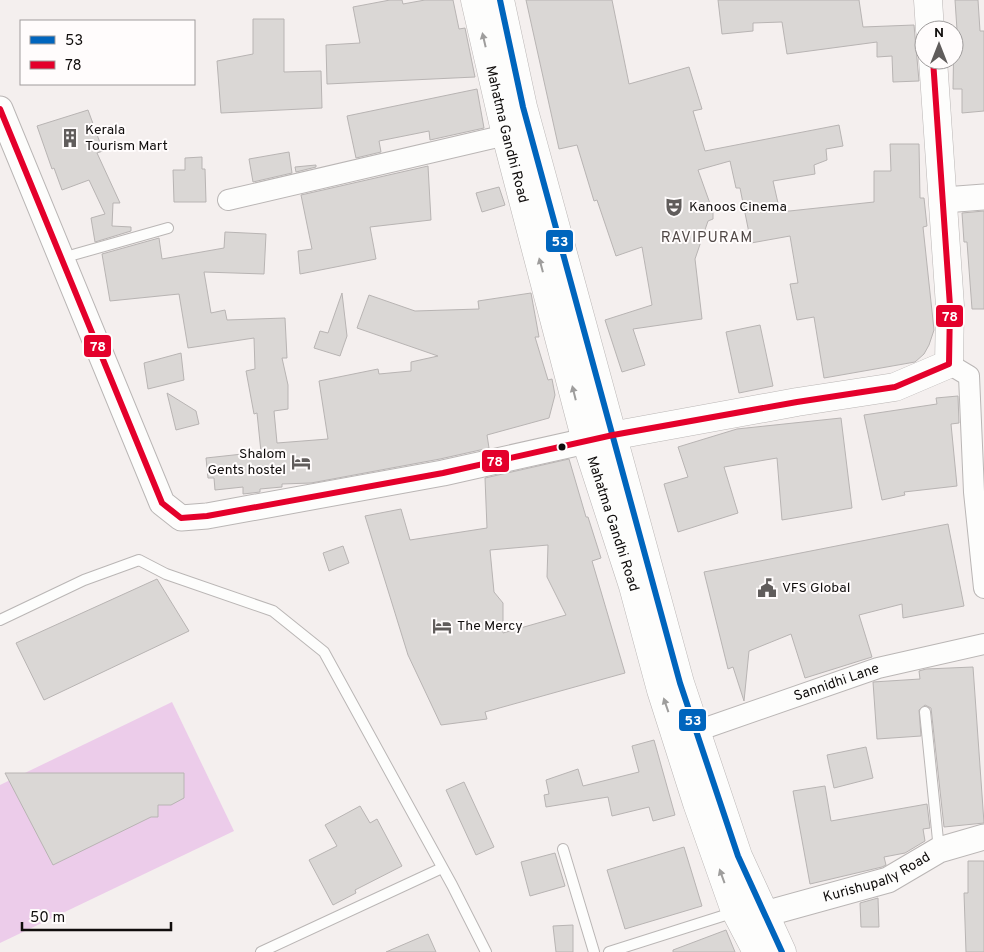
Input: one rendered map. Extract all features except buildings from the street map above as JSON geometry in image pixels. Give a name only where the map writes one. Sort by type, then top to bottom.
[{"type":"main road","name":"Mahatma Gandhi Road","points":[[475,0],[506,135],[586,441],[633,586],[661,690],[717,862],[736,912],[756,952]]},
{"type":"main road","name":"Mahatma Gandhi Road","points":[[500,0],[523,107],[694,732],[738,856],[782,952]]},
{"type":"main road","points":[[928,0],[929,20]]},
{"type":"main road","points":[[586,441],[797,402],[895,387],[949,364],[950,306],[934,70]]},
{"type":"street","points":[[0,109],[162,503],[181,518],[207,516],[443,473],[586,441]]},
{"type":"street","points":[[228,200],[506,135]]},
{"type":"street","points":[[944,200],[984,197]]},
{"type":"street","points":[[949,364],[969,376],[974,492],[984,588]]},
{"type":"street","name":"Sannidhi Lane","points":[[694,732],[878,668],[984,644]]},
{"type":"street","name":"Kurishupally Road","points":[[765,914],[888,880],[940,850],[984,837]]},
{"type":"lane","points":[[62,258],[168,228]]},
{"type":"lane","points":[[0,620],[84,580],[139,560],[166,574],[273,611],[324,652],[486,952]]},
{"type":"lane","points":[[925,712],[940,850]]},
{"type":"lane","points":[[563,849],[594,952]]},
{"type":"lane","points":[[261,952],[442,868]]},
{"type":"lane","points":[[609,952],[736,912]]},
{"type":"shaded area","points":[[172,702],[234,831],[0,943],[0,785]]},
{"type":"transit line","name":"53","points":[[500,0],[523,107],[680,683],[738,856],[782,952]]},
{"type":"transit line","name":"78","points":[[0,109],[162,503],[181,518],[207,516],[443,473],[613,435],[797,402],[895,387],[949,364],[950,306],[934,70]]},
{"type":"place","name":"Kerala Tourism Mart","points":[[70,138]]},
{"type":"place","name":"Kanoos Cinema","points":[[674,207]]},
{"type":"place","name":"Shalom Gents hostel","points":[[301,462]]},
{"type":"place","name":"VFS Global","points":[[767,588]]},
{"type":"place","name":"The Mercy","points":[[442,626]]},
{"type":"district","name":"RAVIPURAM","points":[[707,238]]}]
